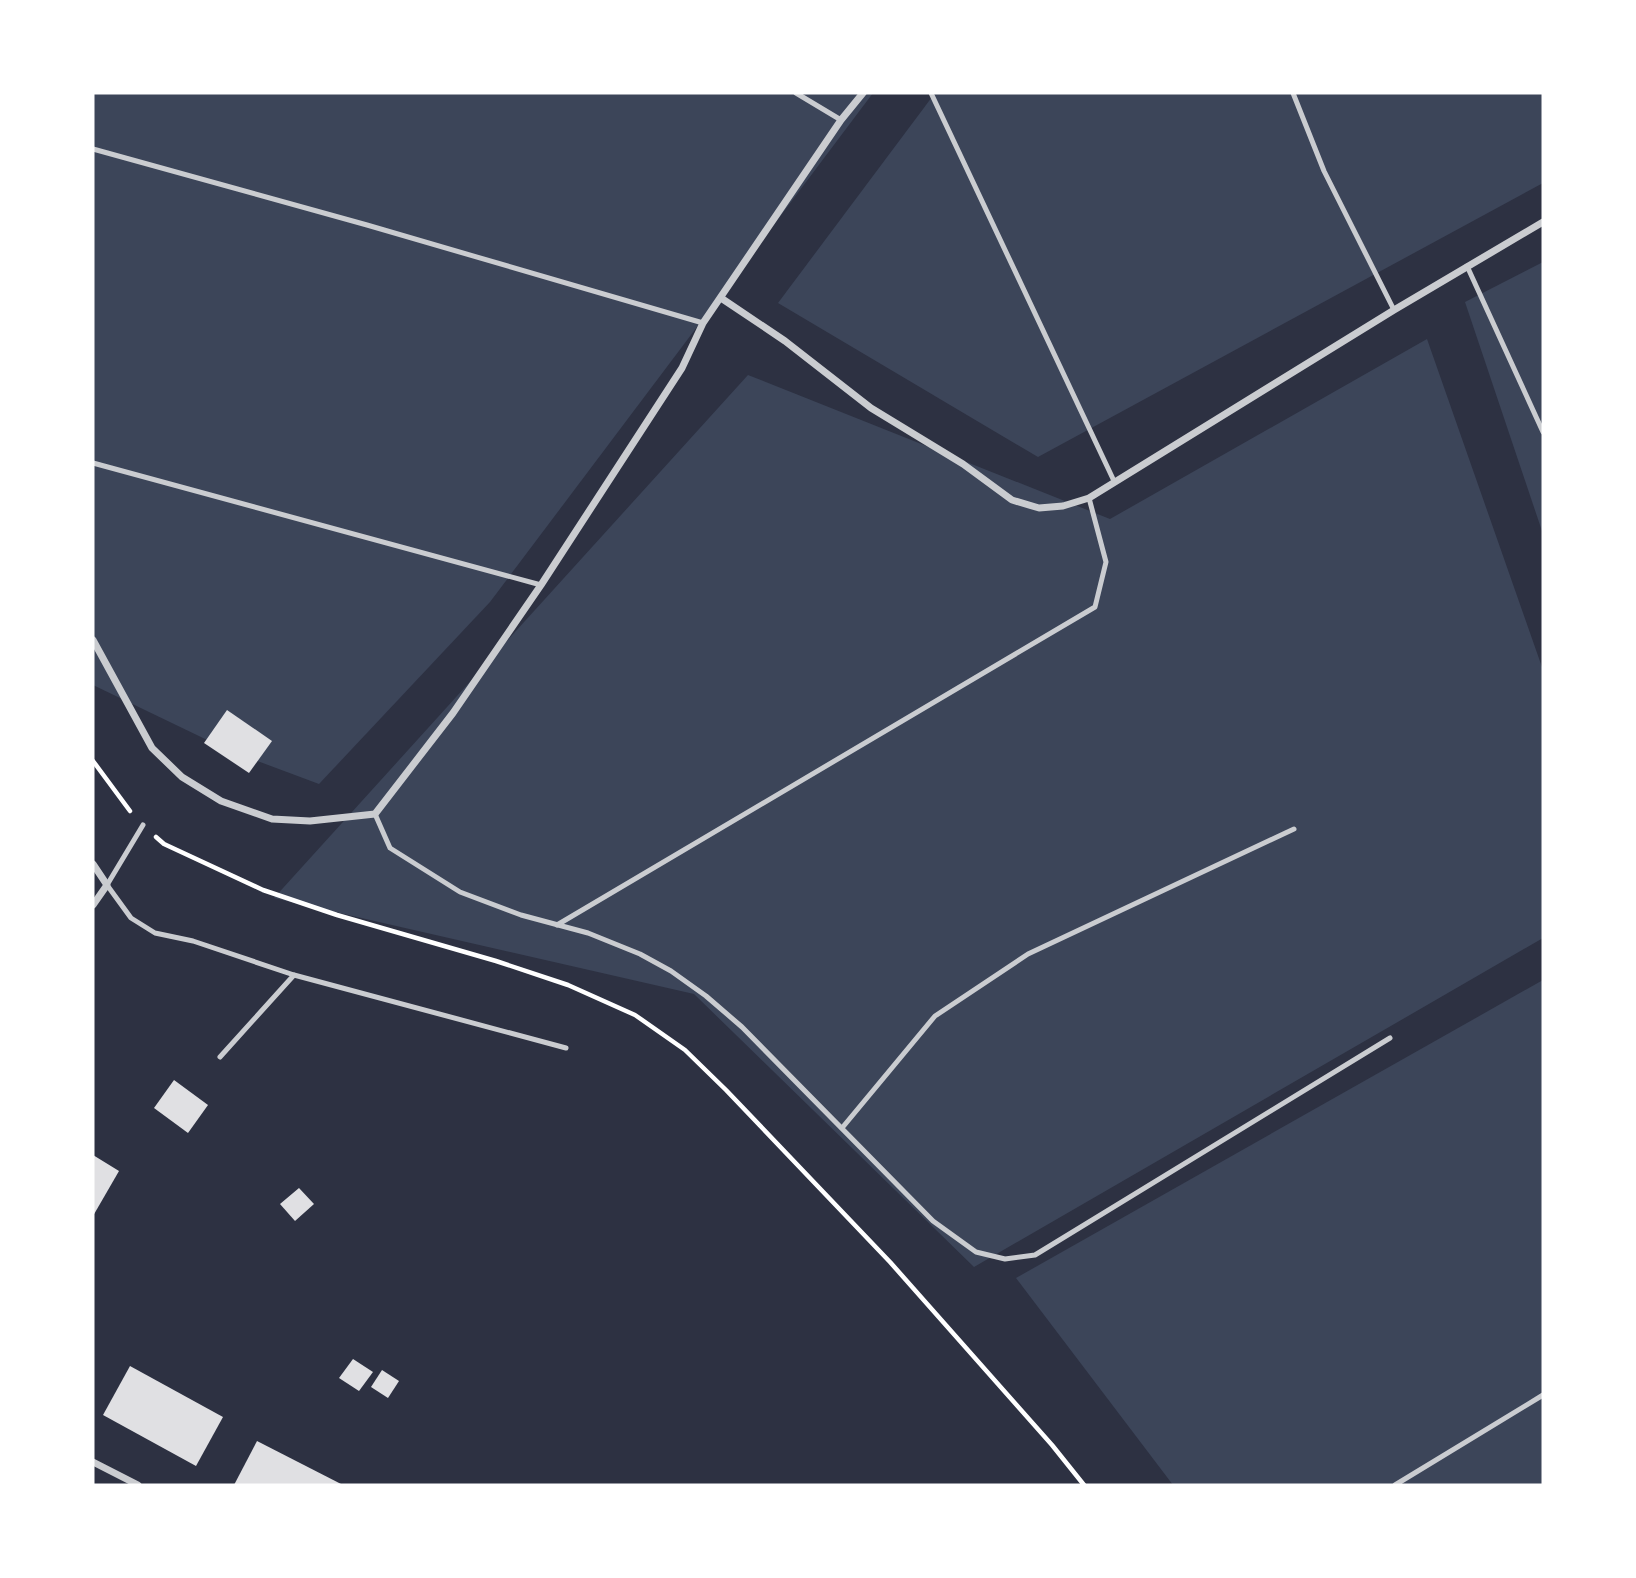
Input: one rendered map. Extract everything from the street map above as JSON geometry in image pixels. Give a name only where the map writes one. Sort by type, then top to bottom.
[{"type":"street","points":[[93,640],[152,748],[182,777],[221,801],[272,820],[310,821],[375,814],[453,713],[541,585],[682,368],[703,323],[841,120],[863,93]]},
{"type":"street","points":[[721,298],[785,341],[871,408],[963,464],[1012,500],[1039,508],[1063,506],[1089,498],[1394,310],[1543,222]]},
{"type":"street","points":[[93,864],[107,884],[93,905]]},
{"type":"street","points":[[93,1462],[138,1485]]},
{"type":"lane","points":[[796,93],[841,120]]},
{"type":"lane","points":[[930,93],[1114,481]]},
{"type":"lane","points":[[1293,93],[1324,171],[1394,310]]},
{"type":"lane","points":[[93,149],[703,323]]},
{"type":"lane","points":[[1467,266],[1543,432]]},
{"type":"lane","points":[[93,463],[541,585]]},
{"type":"lane","points":[[557,925],[1095,607],[1106,562],[1089,498]]},
{"type":"lane","points":[[375,814],[390,848],[460,892],[521,915],[589,933],[640,954],[697,990],[743,1027],[933,1221],[976,1252],[1006,1259],[1035,1255],[1390,1038]]},
{"type":"lane","points":[[143,825],[107,884],[131,918],[155,933],[193,941],[294,975],[566,1048]]},
{"type":"lane","points":[[842,1128],[935,1016],[1028,954],[1294,829]]},
{"type":"lane","points":[[220,1058],[294,975]]},
{"type":"lane","points":[[1395,1485],[1543,1395]]},
{"type":"path","points":[[93,761],[143,825],[164,844],[263,891],[568,985],[635,1015],[685,1050],[890,1262],[1052,1445],[1084,1485]]},
{"type":"shaded area","points":[[93,93],[873,93],[490,602],[319,784],[228,750],[93,685]]},
{"type":"shaded area","points":[[935,93],[1543,93],[1543,183],[1038,457],[778,303]]},
{"type":"shaded area","points":[[1543,262],[1543,534],[1465,302]]},
{"type":"shaded area","points":[[1427,339],[1543,670],[1543,938],[974,1267],[694,994],[274,898],[748,375],[1110,519]]},
{"type":"shaded area","points":[[1543,980],[1543,1485],[1173,1485],[1016,1278]]},
{"type":"building","points":[[227,710],[272,741],[249,773],[204,743]]},
{"type":"building","points":[[174,1080],[208,1105],[188,1133],[154,1108]]},
{"type":"building","points":[[93,1155],[119,1171],[93,1216]]},
{"type":"building","points":[[299,1188],[314,1204],[295,1221],[280,1204]]},
{"type":"building","points":[[353,1359],[373,1372],[359,1391],[339,1378]]},
{"type":"building","points":[[130,1366],[223,1417],[196,1466],[103,1415]]},
{"type":"building","points":[[382,1370],[399,1381],[388,1398],[371,1387]]},
{"type":"building","points":[[257,1441],[343,1485],[234,1485]]}]
